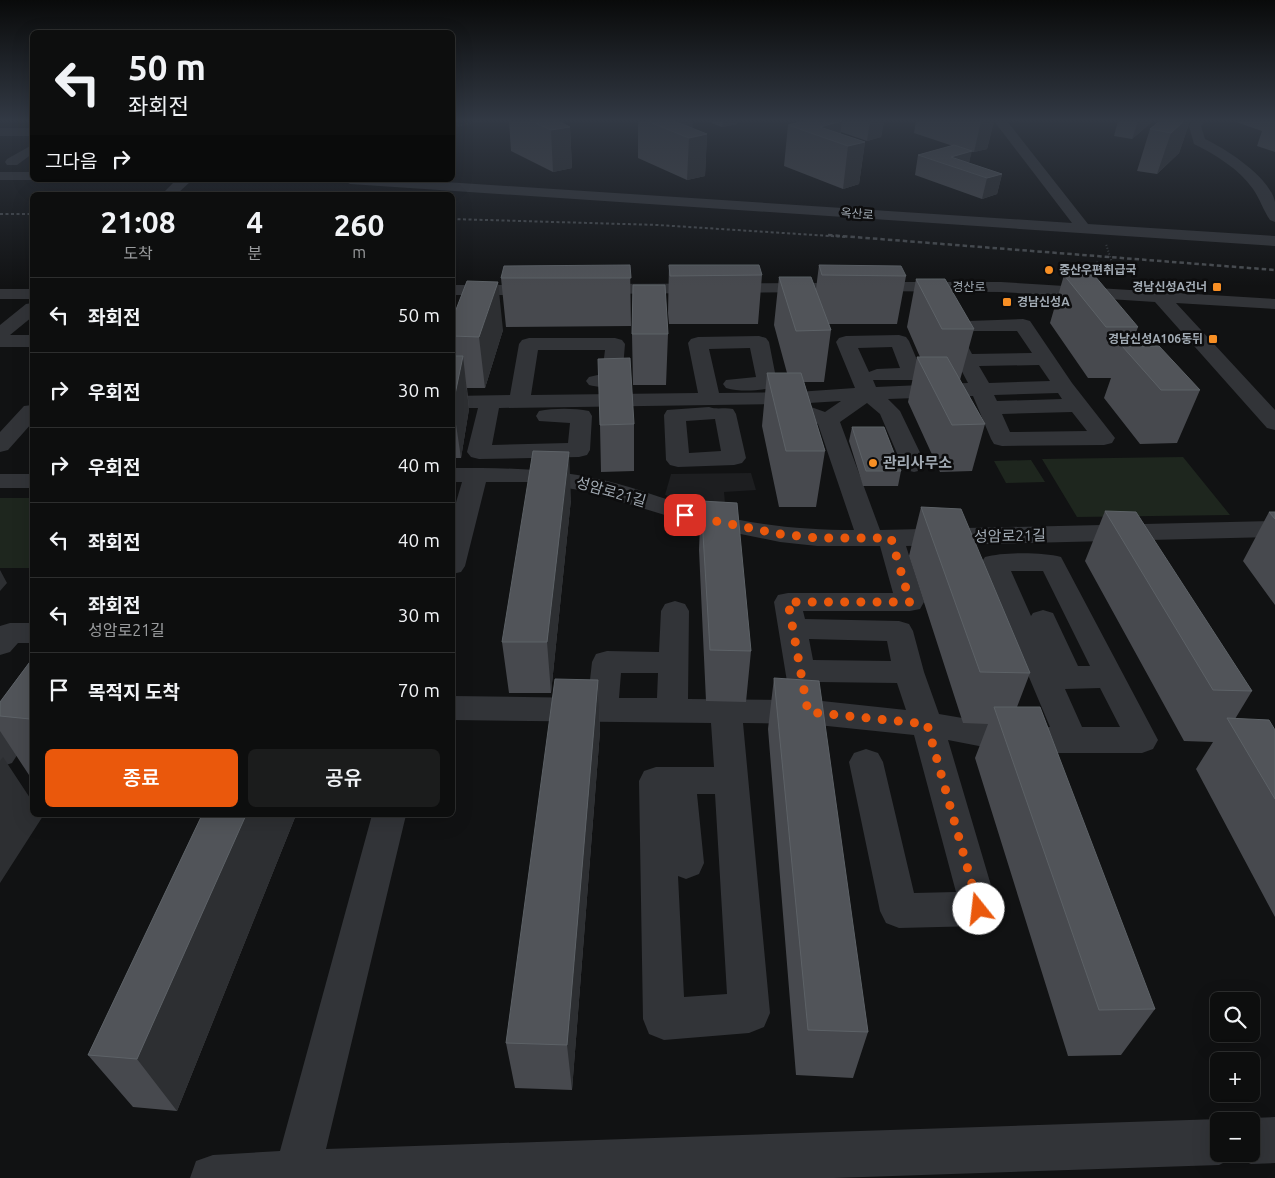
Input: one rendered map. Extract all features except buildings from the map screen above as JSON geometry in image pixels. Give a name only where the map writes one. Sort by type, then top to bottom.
[{"type":"street","points":[[0,176],[30,176]]},
{"type":"street","points":[[1044,176],[1084,229]]},
{"type":"street","points":[[1248,176],[1264,195],[1275,217]]},
{"type":"street","points":[[171,192],[183,182]]},
{"type":"street","name":"옥산로","points":[[370,182],[503,195],[724,205],[1275,241]]},
{"type":"street","points":[[455,196],[503,195]]},
{"type":"street","points":[[572,289],[832,287]]},
{"type":"street","name":"경산로","points":[[852,287],[1001,287],[1275,304]]},
{"type":"street","points":[[455,290],[552,290]]},
{"type":"street","points":[[0,294],[30,294]]},
{"type":"street","points":[[1159,296],[1275,423]]},
{"type":"street","points":[[0,334],[30,310]]},
{"type":"street","points":[[947,326],[1023,326],[1045,359],[1064,387],[1104,438],[1002,439],[985,399],[947,326]]},
{"type":"street","points":[[0,341],[30,341]]},
{"type":"street","points":[[528,388],[529,344],[615,344],[612,380],[572,381]]},
{"type":"street","points":[[966,360],[1045,359]]},
{"type":"street","points":[[455,402],[488,408],[528,388],[799,405],[864,384],[985,399],[1078,405]]},
{"type":"street","points":[[828,420],[864,384]]},
{"type":"street","points":[[864,384],[889,411],[914,465]]},
{"type":"street","points":[[985,399],[1064,387]]},
{"type":"street","points":[[799,405],[828,420],[910,602],[788,602],[808,712]]},
{"type":"street","points":[[0,445],[30,413]]},
{"type":"street","points":[[455,543],[464,475]]},
{"type":"street","name":"성암로21길","points":[[464,475],[526,475],[589,484],[685,515],[780,534],[817,538],[1275,529]]},
{"type":"street","points":[[0,481],[30,480]]},
{"type":"street","points":[[455,708],[808,712],[927,724],[1015,740],[1142,740],[1052,563],[994,563],[1057,678]]},
{"type":"street","points":[[672,710],[674,611]]},
{"type":"street","points":[[1043,620],[1072,740]]},
{"type":"street","points":[[792,630],[899,631],[909,672],[927,724],[979,909],[899,912],[866,762]]},
{"type":"street","points":[[0,645],[10,633],[30,633]]},
{"type":"street","points":[[603,709],[607,662],[673,663]]},
{"type":"street","points":[[800,671],[909,672]]},
{"type":"street","points":[[1057,678],[1111,678]]},
{"type":"street","points":[[0,754],[30,711]]},
{"type":"street","points":[[726,711],[749,1013],[664,1019],[656,781],[731,780]]},
{"type":"street","points":[[679,781],[686,863]]},
{"type":"street","points":[[296,1176],[388,817]]},
{"type":"street","points":[[1260,1140],[1275,1140]]},
{"type":"street","points":[[213,1178],[1210,1142]]},
{"type":"path","points":[[1102,276],[1113,266],[1105,241]]},
{"type":"path","points":[[1088,277],[1104,264],[1096,262],[1080,275],[1081,276],[1093,278],[1112,263]]},
{"type":"shaded area","points":[[1183,457],[1230,515],[1077,517],[1042,459]]},
{"type":"shaded area","points":[[1031,460],[1045,482],[1006,483],[994,461]]},
{"type":"shaded area","points":[[751,473],[756,490],[724,492],[726,514],[665,495],[671,474]]},
{"type":"shaded area","points":[[0,498],[30,498],[30,568],[0,568]]},
{"type":"railway","points":[[0,214],[30,214]]},
{"type":"railway","points":[[455,219],[658,225],[846,237]]},
{"type":"railway","points":[[828,235],[1275,270]]},
{"type":"place","name":"중산우편취급국","points":[[1049,270]]},
{"type":"place","name":"경남신성A건너","points":[[1217,287]]},
{"type":"place","name":"경남신성A","points":[[1007,302]]},
{"type":"place","name":"경남신성A106동뒤","points":[[1213,339]]},
{"type":"place","name":"관리사무소","points":[[873,463]]},
{"type":"route","points":[[685,515],[780,534],[817,538],[891,538],[910,602],[788,602],[808,712],[927,724],[979,909]]}]
